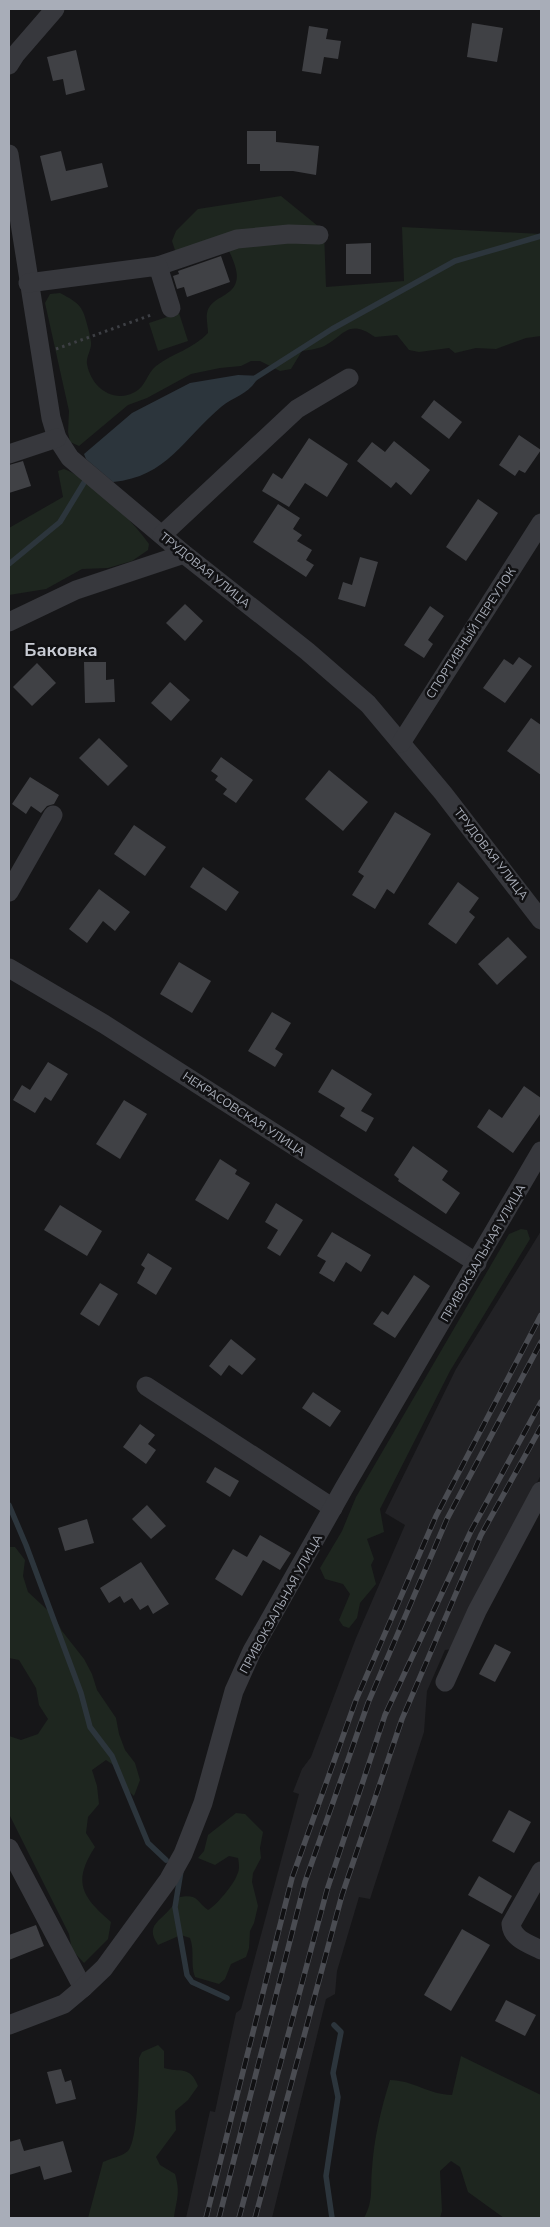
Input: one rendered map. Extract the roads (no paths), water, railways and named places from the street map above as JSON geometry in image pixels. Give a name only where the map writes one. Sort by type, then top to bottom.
[{"type":"street","points":[[9,65],[16,54],[55,9]]},
{"type":"street","name":"ТРУДОВАЯ УЛИЦА","points":[[9,154],[15,246],[28,283],[51,418],[57,438],[70,458],[184,554],[307,651],[368,704],[444,793],[541,920]]},
{"type":"street","points":[[28,283],[158,266],[237,239],[289,234],[319,235]]},
{"type":"street","points":[[158,266],[171,308]]},
{"type":"street","points":[[162,535],[297,409],[348,378]]},
{"type":"street","points":[[9,454],[57,438]]},
{"type":"street","name":"СПОРТИВНЫЙ ПЕРЕУЛОК","points":[[401,742],[541,523]]},
{"type":"street","points":[[9,622],[76,590],[184,554]]},
{"type":"street","points":[[9,892],[53,815]]},
{"type":"street","name":"НЕКРАСОВСКАЯ УЛИЦА","points":[[9,968],[104,1024],[477,1263]]},
{"type":"street","name":"ПРИВОКЗАЛЬНАЯ УЛИЦА","points":[[9,2025],[64,2004],[104,1968],[169,1879],[183,1854],[203,1804],[234,1691],[252,1651],[541,1151]]},
{"type":"street","points":[[146,1386],[333,1508]]},
{"type":"street","points":[[445,1682],[477,1611],[541,1491]]},
{"type":"street","points":[[9,1848],[82,1988]]},
{"type":"street","points":[[541,1872],[510,1924],[511,1931],[517,1937],[541,1950]]},
{"type":"waterway","points":[[252,380],[332,329],[455,261],[541,236]]},
{"type":"waterway","points":[[9,564],[60,522],[85,481]]},
{"type":"waterway","points":[[9,1505],[26,1545],[81,1693],[90,1727],[112,1756],[148,1843],[166,1860]]},
{"type":"waterway","points":[[181,1871],[175,1907],[187,1975],[192,1982],[227,1998]]},
{"type":"waterway","points":[[332,2218],[326,2176],[338,2097],[333,2073],[341,2032],[334,2025]]},
{"type":"railway","points":[[206,2218],[292,1878],[356,1700],[436,1516],[541,1315]]},
{"type":"railway","points":[[219,2218],[305,1882],[368,1703],[447,1519],[541,1342]]},
{"type":"railway","points":[[239,2218],[327,1890],[385,1715],[471,1531],[541,1402]]},
{"type":"railway","points":[[255,2218],[342,1895],[402,1719],[481,1535],[541,1427]]},
{"type":"district","name":"Баковка","points":[[61,650]]}]
